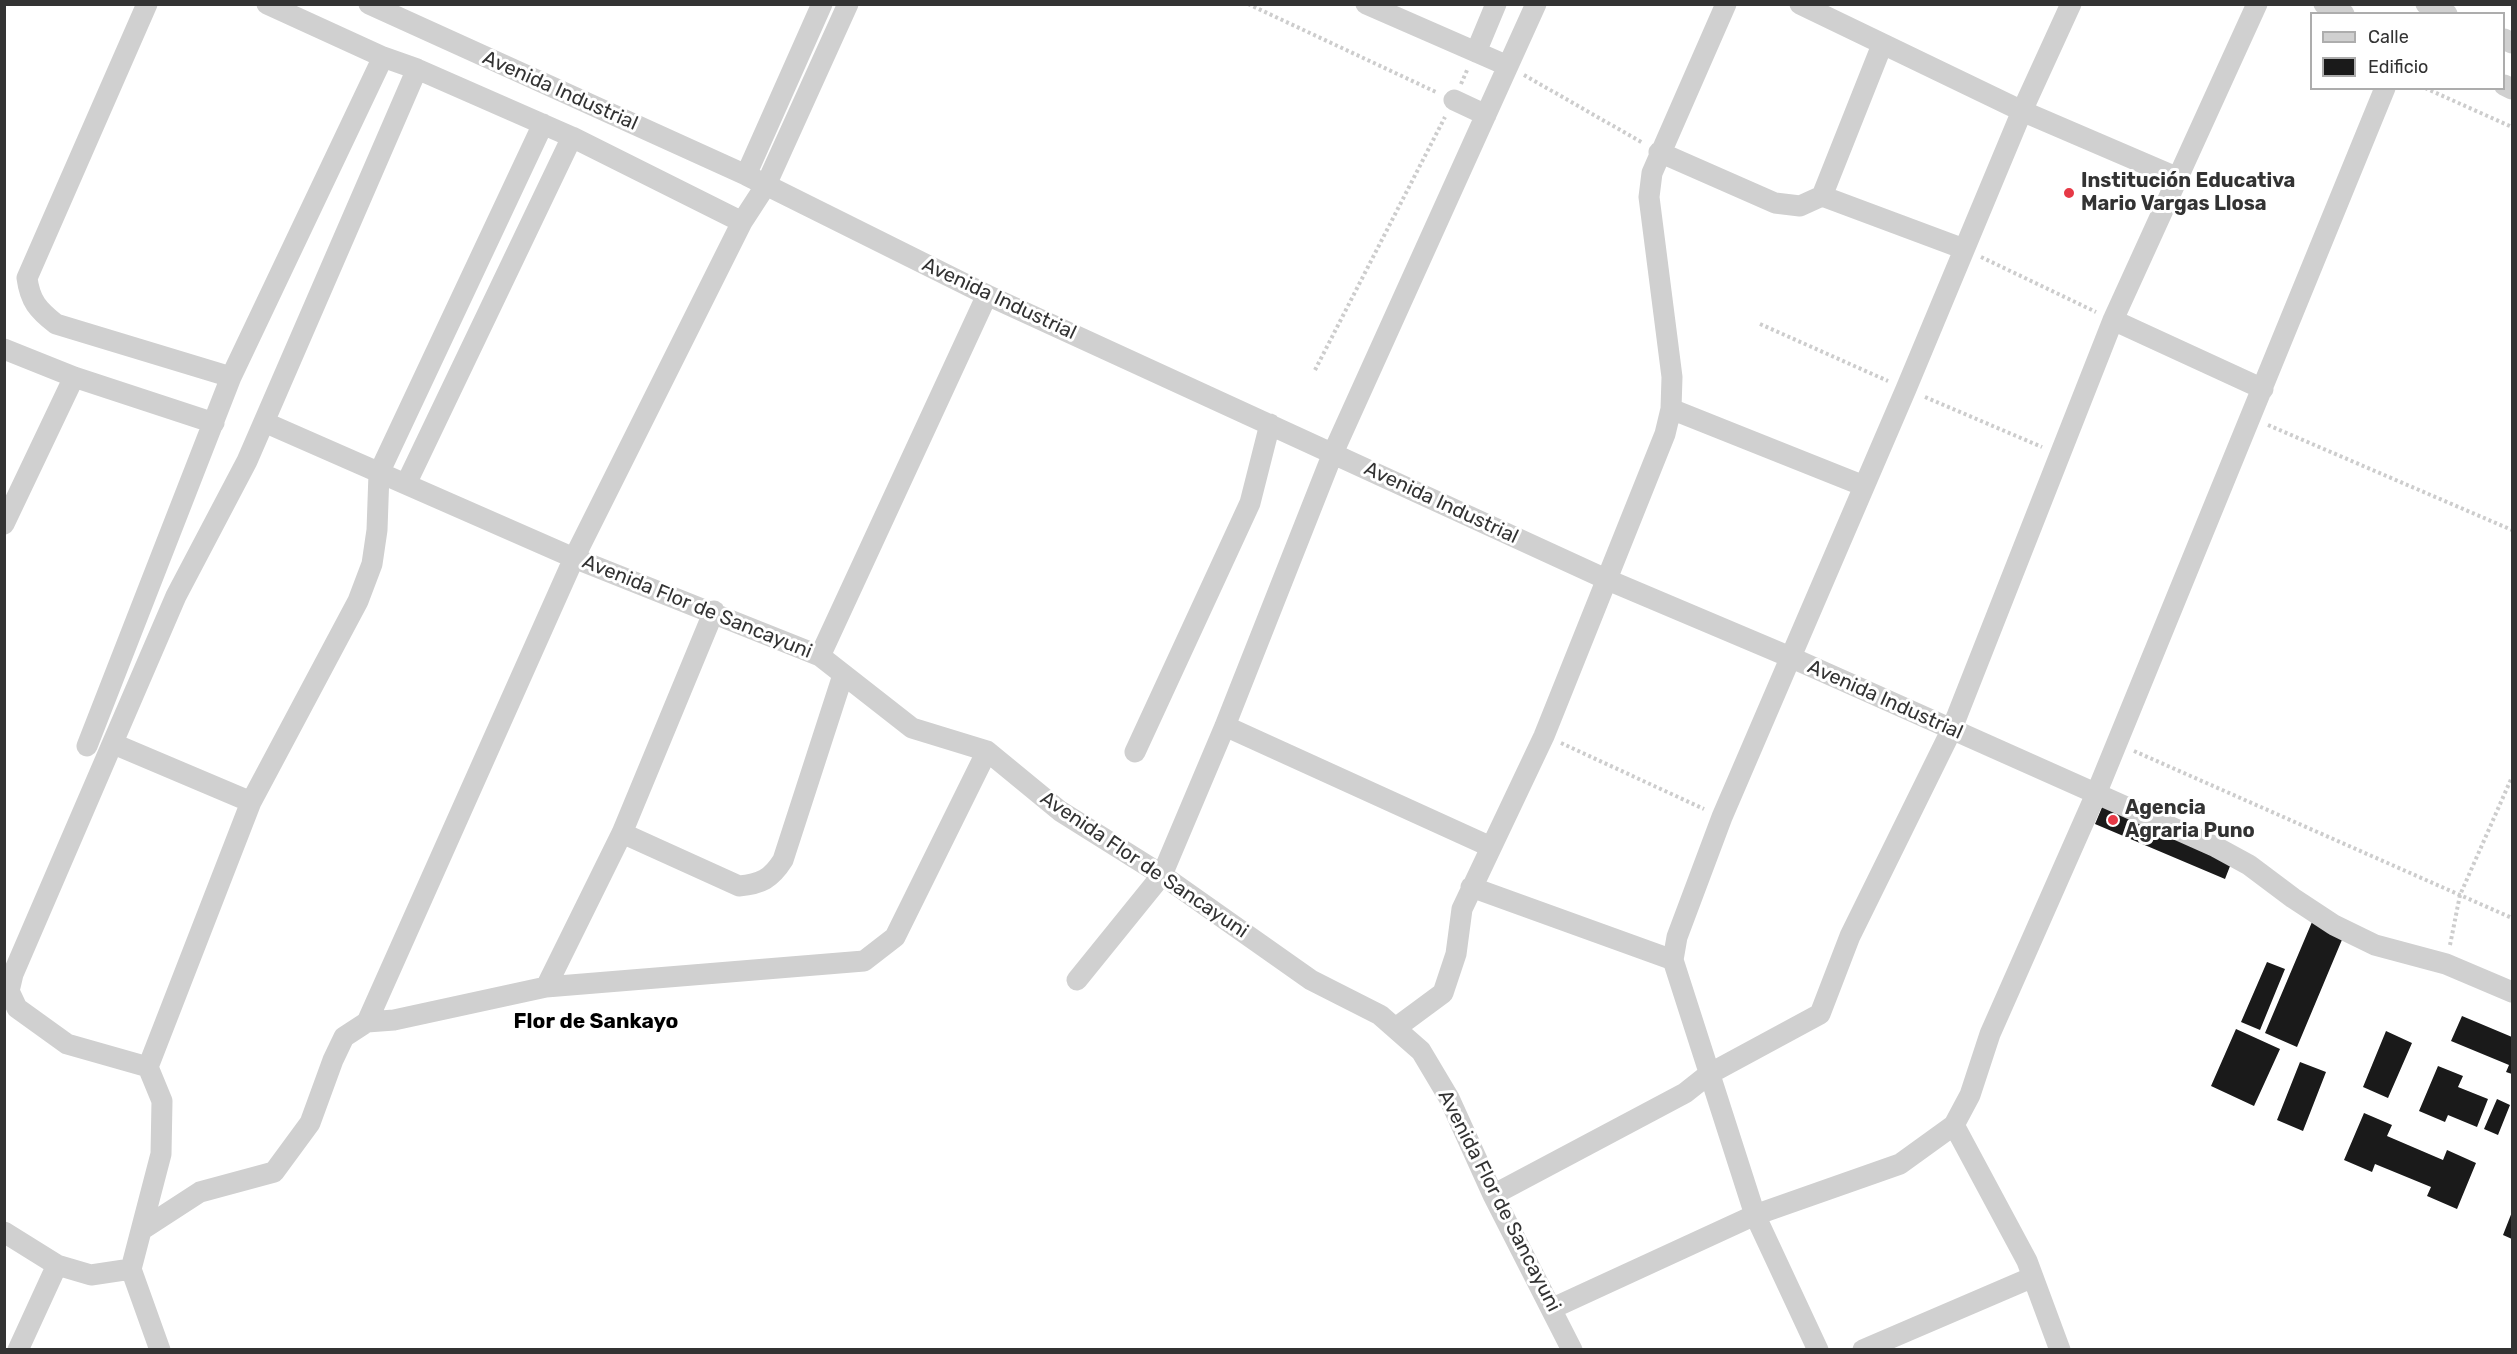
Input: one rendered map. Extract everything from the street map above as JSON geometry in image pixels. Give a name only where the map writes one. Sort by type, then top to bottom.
[{"type":"street","points":[[147,4],[27,278],[29,296],[38,310],[57,324],[231,378]]},
{"type":"street","name":"Avenida Industrial","points":[[267,4],[383,57],[417,69],[572,137],[742,222]]},
{"type":"street","name":"Avenida Industrial","points":[[369,4],[766,184],[987,295],[1608,580],[1790,657],[2249,865],[2293,898],[2334,924],[2375,945],[2446,964],[2512,992]]},
{"type":"street","points":[[746,175],[822,4]]},
{"type":"street","points":[[367,1022],[574,558],[742,222],[766,184],[848,4]]},
{"type":"street","points":[[1366,4],[1508,66]]},
{"type":"street","points":[[1476,52],[1496,4]]},
{"type":"street","points":[[1077,980],[1162,875],[1225,726],[1333,453],[1536,4]]},
{"type":"street","points":[[1397,1027],[1443,993],[1456,954],[1462,909],[1544,736],[1665,434],[1671,409],[1672,377],[1649,197],[1652,172],[1726,4]]},
{"type":"street","points":[[1800,4],[2022,111],[2178,178]]},
{"type":"street","points":[[1818,1350],[1755,1215],[1673,960],[1677,937],[1722,817],[2022,111],[2071,4]]},
{"type":"street","points":[[1493,1195],[1685,1093],[1709,1074],[1820,1014],[1850,936],[1951,731],[2113,320],[2257,4]]},
{"type":"street","points":[[2324,4],[2340,12]]},
{"type":"street","points":[[2426,4],[2442,12]]},
{"type":"street","points":[[1659,152],[1775,203],[1800,206],[1822,196],[1882,45]]},
{"type":"street","points":[[87,746],[231,378],[383,57]]},
{"type":"street","points":[[148,1067],[67,1044],[17,1008],[9,991],[13,974],[176,596],[247,461],[417,69]]},
{"type":"street","points":[[1553,1308],[1755,1215],[1900,1164],[1954,1125],[1970,1095],[1990,1034],[2096,794],[2384,90]]},
{"type":"street","points":[[1454,100],[1486,115]]},
{"type":"street","points":[[159,1350],[131,1269],[161,1154],[162,1101],[148,1067],[251,802],[358,601],[372,564],[377,530],[379,473],[543,124]]},
{"type":"street","points":[[406,484],[572,137]]},
{"type":"street","points":[[1822,196],[1964,249]]},
{"type":"street","points":[[820,656],[987,295]]},
{"type":"street","points":[[2113,320],[2263,389]]},
{"type":"street","points":[[4,349],[74,377],[214,423]]},
{"type":"street","points":[[4,524],[74,377]]},
{"type":"street","points":[[1671,409],[1864,486]]},
{"type":"street","name":"Avenida Flor de Sancayuni","points":[[264,422],[574,558],[714,611],[820,656],[912,728],[987,751],[1060,812],[1162,875],[1311,980],[1380,1015],[1397,1027],[1421,1051],[1449,1098],[1493,1195],[1553,1308],[1572,1350]]},
{"type":"street","points":[[1135,752],[1250,503],[1270,424]]},
{"type":"street","points":[[546,987],[622,833],[714,611]]},
{"type":"street","points":[[622,833],[739,886],[758,884],[774,875],[783,860],[843,675]]},
{"type":"street","points":[[1225,726],[1491,848]]},
{"type":"street","points":[[114,744],[251,802]]},
{"type":"street","points":[[143,1229],[200,1192],[274,1172],[310,1123],[344,1037],[367,1022],[394,1020],[546,987],[864,961],[895,937],[987,751]]},
{"type":"street","points":[[1471,887],[1673,960]]},
{"type":"street","points":[[1954,1125],[2033,1277],[2060,1350]]},
{"type":"street","points":[[4,1232],[57,1265],[91,1275],[131,1269]]},
{"type":"street","points":[[18,1350],[57,1265]]},
{"type":"street","points":[[1863,1350],[2033,1277]]},
{"type":"path","points":[[1248,4],[1454,100]]},
{"type":"path","points":[[1315,370],[1454,100],[1476,52]]},
{"type":"path","points":[[1508,66],[1659,152]]},
{"type":"path","points":[[2429,90],[2512,127]]},
{"type":"path","points":[[1964,249],[2113,320]]},
{"type":"path","points":[[2266,424],[2512,531]]},
{"type":"path","points":[[1544,736],[1722,817]]},
{"type":"path","points":[[2125,747],[2512,918]]},
{"type":"path","points":[[2446,964],[2460,895],[2512,777]]},
{"type":"building","points":[[2103,805],[2232,861],[2225,879],[2095,824]]},
{"type":"building","points":[[2312,922],[2344,935],[2297,1047],[2265,1033]]},
{"type":"building","points":[[2267,962],[2285,969],[2260,1030],[2241,1022]]},
{"type":"building","points":[[2462,1016],[2512,1037],[2512,1074],[2506,1072],[2509,1065],[2451,1041]]},
{"type":"building","points":[[2236,1029],[2280,1049],[2254,1106],[2211,1086]]},
{"type":"building","points":[[2386,1031],[2412,1043],[2388,1098],[2363,1087]]},
{"type":"building","points":[[2300,1062],[2326,1072],[2303,1131],[2277,1120]]},
{"type":"building","points":[[2438,1066],[2463,1076],[2458,1087],[2488,1099],[2477,1127],[2448,1115],[2445,1122],[2419,1111]]},
{"type":"building","points":[[2497,1099],[2510,1105],[2498,1135],[2484,1129]]},
{"type":"building","points":[[2364,1113],[2392,1125],[2387,1136],[2443,1160],[2447,1150],[2476,1163],[2457,1209],[2427,1196],[2431,1187],[2375,1164],[2372,1172],[2344,1160]]},
{"type":"building","points":[[2512,1212],[2512,1239],[2503,1235]]},
{"type":"place","name":"Institución Educativa Mario Vargas Llosa","points":[[2069,193]]},
{"type":"place","name":"Agencia Agraria Puno","points":[[2113,820]]},
{"type":"district","name":"Flor de Sankayo","points":[[596,1022]]}]
